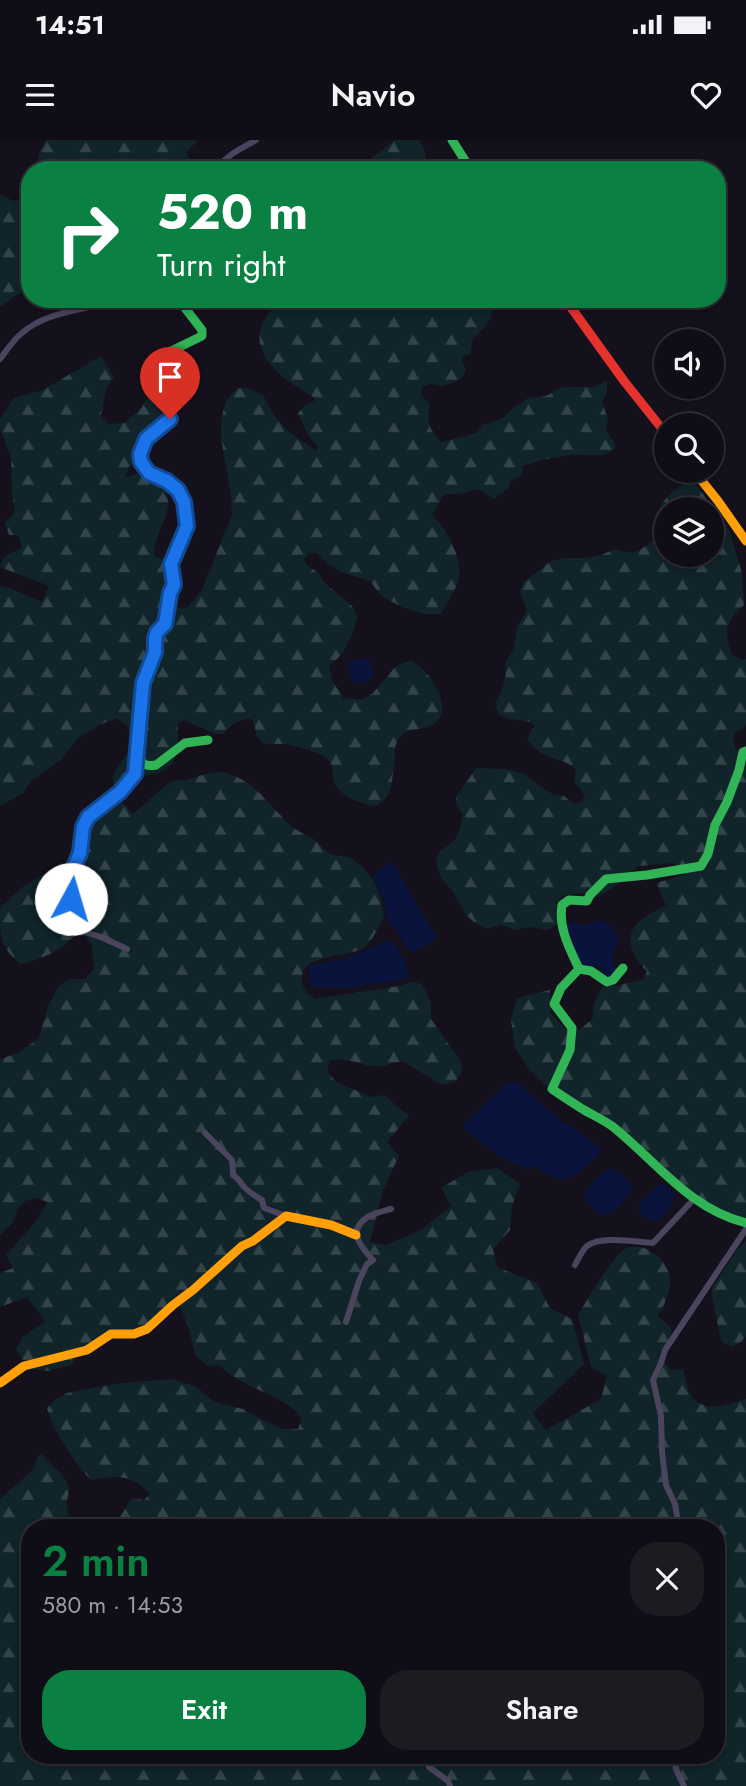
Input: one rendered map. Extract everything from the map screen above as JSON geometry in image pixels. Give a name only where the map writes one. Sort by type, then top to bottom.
[{"type":"street","points":[[222,161],[256,140]]},
{"type":"street","points":[[452,140],[465,161]]},
{"type":"street","points":[[0,359],[23,331],[42,319],[83,308]]},
{"type":"street","points":[[127,949],[78,928],[68,881],[80,853],[83,827],[88,817],[120,792],[135,774],[143,683],[155,652],[157,632],[165,624],[174,585],[171,564],[187,526],[184,502],[178,490],[167,481],[149,473],[141,462],[140,454],[146,439],[170,419],[172,411],[171,373],[164,356],[202,336],[202,330],[185,308]]},
{"type":"street","points":[[572,308],[654,418]]},
{"type":"street","points":[[703,483],[746,541]]},
{"type":"street","points":[[137,759],[150,767],[158,765],[184,743],[208,740]]},
{"type":"street","points":[[579,970],[565,932],[560,912],[562,905],[569,900],[587,901],[606,879],[701,866],[739,770],[743,752],[746,751]]},
{"type":"street","points":[[623,968],[613,980],[607,982],[591,971],[579,970],[561,988],[554,1004],[572,1028],[570,1050],[552,1089],[616,1129],[650,1163],[694,1199],[722,1216],[746,1223]]},
{"type":"street","points":[[205,1133],[232,1160],[233,1175],[262,1200],[264,1208],[286,1216],[342,1227],[356,1235]]},
{"type":"street","points":[[575,1265],[586,1247],[597,1242],[610,1240],[653,1243],[694,1199]]},
{"type":"street","points":[[346,1322],[359,1280],[367,1264],[373,1260],[359,1245],[356,1235],[361,1223],[370,1215],[391,1209]]},
{"type":"street","points":[[0,1383],[24,1366],[88,1350],[111,1334],[129,1336],[146,1330],[242,1246],[286,1216]]},
{"type":"street","points":[[678,1519],[675,1504],[666,1485],[661,1416],[653,1380],[665,1350],[746,1230]]},
{"type":"street","points":[[675,1764],[684,1786]]},
{"type":"street","points":[[429,1767],[448,1781],[450,1786]]},
{"type":"green space","points":[[46,140],[198,140],[186,153],[191,161],[38,161]]},
{"type":"green space","points":[[395,140],[418,140],[424,148],[426,161],[370,161]]},
{"type":"green space","points":[[0,194],[13,201],[21,200],[21,293],[0,307]]},
{"type":"green space","points":[[272,310],[491,310],[492,315],[484,328],[473,338],[470,354],[462,360],[466,371],[461,379],[443,386],[422,386],[421,394],[430,405],[430,425],[441,442],[477,433],[483,425],[501,419],[528,398],[546,396],[563,387],[594,387],[607,381],[607,392],[602,402],[608,419],[606,430],[615,449],[599,455],[572,455],[523,466],[522,472],[511,481],[508,489],[494,499],[478,489],[460,494],[445,494],[432,514],[454,547],[459,576],[441,614],[425,614],[404,608],[381,596],[370,581],[341,572],[317,553],[309,553],[304,559],[325,583],[352,606],[358,617],[344,650],[329,666],[332,680],[343,698],[362,700],[373,693],[396,666],[411,660],[429,676],[441,699],[441,714],[437,721],[425,728],[408,731],[400,737],[395,748],[390,789],[384,800],[375,806],[357,801],[341,792],[334,782],[331,763],[320,754],[283,744],[262,742],[251,719],[235,723],[223,734],[216,734],[183,720],[178,723],[177,754],[172,764],[149,775],[129,775],[119,784],[113,785],[113,775],[133,744],[127,726],[116,718],[78,738],[61,760],[32,780],[23,793],[0,806],[0,586],[42,602],[49,586],[0,567],[3,558],[22,547],[18,535],[9,535],[5,523],[15,512],[11,457],[0,429],[0,419],[14,398],[43,390],[101,356],[114,377],[106,389],[101,415],[108,424],[125,423],[142,407],[147,398],[170,383],[168,418],[145,439],[139,456],[129,467],[125,477],[138,474],[165,483],[168,506],[155,543],[155,556],[169,562],[171,584],[164,605],[186,609],[202,590],[232,515],[221,438],[221,420],[226,401],[238,388],[263,395],[273,414],[288,431],[316,451],[318,446],[309,437],[298,413],[315,398],[280,374],[263,353],[261,328]]},
{"type":"green space","points":[[695,483],[705,497],[668,497],[680,486]]},
{"type":"green space","points":[[654,520],[654,567],[724,567],[724,523],[729,530],[742,573],[744,605],[730,622],[727,639],[731,654],[741,660],[746,659],[746,725],[733,734],[735,748],[746,752],[746,1220],[722,1213],[692,1195],[575,1100],[545,1085],[529,1069],[515,1048],[511,1020],[517,998],[550,990],[551,1013],[569,1033],[582,1028],[593,1018],[593,1006],[602,987],[644,979],[647,971],[634,954],[631,935],[641,920],[666,905],[656,883],[684,875],[674,863],[638,866],[610,890],[599,895],[564,895],[556,902],[557,924],[548,930],[530,927],[514,930],[501,925],[486,929],[467,916],[441,877],[436,862],[439,852],[454,841],[458,833],[463,815],[456,805],[456,797],[476,768],[507,769],[524,774],[552,794],[564,796],[574,804],[581,802],[585,796],[574,781],[576,770],[572,766],[542,753],[527,740],[535,727],[531,722],[499,715],[495,704],[504,684],[505,663],[514,648],[517,627],[527,610],[520,592],[524,582],[551,561],[601,555],[615,549],[635,552],[653,540]]},
{"type":"green space","points":[[222,772],[243,780],[292,827],[316,841],[327,852],[358,863],[376,886],[384,918],[372,939],[366,947],[355,952],[309,964],[302,977],[302,984],[307,992],[315,999],[412,982],[422,984],[431,1003],[431,1019],[461,1062],[462,1072],[455,1082],[442,1085],[404,1062],[375,1066],[330,1060],[327,1071],[335,1081],[370,1097],[384,1095],[409,1116],[387,1142],[399,1156],[383,1190],[370,1242],[387,1245],[421,1230],[451,1206],[441,1188],[468,1172],[497,1168],[520,1184],[512,1206],[510,1230],[493,1249],[497,1267],[537,1283],[550,1308],[572,1319],[584,1364],[533,1413],[546,1430],[601,1399],[607,1376],[591,1367],[578,1315],[614,1260],[625,1249],[632,1247],[648,1249],[661,1259],[669,1273],[669,1290],[658,1316],[672,1329],[658,1355],[671,1370],[683,1369],[690,1394],[704,1405],[725,1405],[746,1399],[746,1786],[0,1786],[0,1499],[34,1469],[42,1452],[67,1483],[70,1519],[21,1519],[21,1764],[725,1764],[725,1519],[119,1519],[132,1498],[144,1500],[150,1494],[130,1479],[108,1477],[91,1480],[59,1436],[47,1408],[67,1393],[114,1384],[171,1379],[195,1386],[215,1402],[243,1409],[283,1429],[298,1429],[302,1418],[283,1402],[239,1380],[219,1365],[208,1366],[195,1355],[185,1318],[175,1298],[147,1326],[89,1345],[71,1365],[47,1371],[31,1369],[16,1349],[23,1337],[45,1321],[27,1297],[0,1307],[0,1273],[13,1268],[6,1255],[38,1219],[47,1202],[37,1198],[25,1201],[17,1209],[14,1221],[0,1235],[0,1059],[18,1053],[39,1038],[48,1006],[59,986],[69,979],[85,979],[94,968],[92,945],[85,935],[76,934],[51,954],[21,964],[5,947],[0,926],[0,908],[21,888],[43,874],[54,881],[61,879],[89,818],[117,797],[133,814],[171,781]]},
{"type":"green space","points":[[746,1241],[746,1336],[731,1347],[721,1341],[711,1290],[736,1251]]},
{"type":"water","points":[[368,658],[374,674],[368,682],[355,683],[350,677],[349,662]]},
{"type":"water","points":[[390,863],[437,938],[415,952],[409,951],[386,918],[385,904],[375,881],[376,873]]},
{"type":"water","points":[[598,920],[610,926],[619,937],[612,952],[617,970],[609,977],[599,966],[580,964],[567,929],[567,925],[572,922],[586,926]]},
{"type":"water","points":[[389,940],[402,956],[409,975],[407,978],[346,988],[311,986],[311,965],[345,959]]},
{"type":"water","points":[[516,1081],[562,1122],[600,1148],[597,1156],[582,1170],[570,1177],[559,1179],[534,1166],[527,1170],[503,1158],[463,1126],[506,1084]]},
{"type":"water","points":[[611,1168],[633,1187],[616,1208],[603,1216],[587,1202],[584,1195],[595,1180]]},
{"type":"water","points":[[664,1184],[675,1194],[672,1203],[658,1220],[647,1219],[639,1212],[639,1204],[656,1186]]},
{"type":"traffic: fast","points":[[452,140],[465,161]]},
{"type":"traffic: fast","points":[[185,308],[202,330],[202,336],[164,357],[171,373],[172,411],[170,419],[146,439],[140,454],[141,462],[149,473],[167,480],[178,490],[184,503],[187,526],[171,564],[174,585],[169,596],[165,624],[154,638],[155,652],[143,683],[137,759],[145,765],[156,765],[185,743],[208,740]]},
{"type":"traffic: fast","points":[[623,968],[613,980],[607,982],[591,971],[579,969],[563,930],[562,905],[569,900],[587,901],[606,879],[701,866],[739,770],[743,752],[746,751]]},
{"type":"traffic: fast","points":[[579,969],[561,988],[554,1004],[572,1028],[570,1050],[552,1089],[612,1126],[674,1182],[707,1207],[746,1223]]},
{"type":"traffic: slow","points":[[704,483],[746,541]]},
{"type":"traffic: slow","points":[[0,1383],[24,1366],[87,1350],[111,1334],[134,1334],[147,1329],[242,1246],[286,1216],[331,1225],[356,1235]]},
{"type":"traffic: jam","points":[[571,308],[654,419]]},
{"type":"route","points":[[71,899],[68,881],[80,853],[81,836],[88,817],[120,792],[135,774],[143,683],[153,660],[157,632],[165,624],[174,585],[171,564],[187,526],[184,502],[178,490],[167,481],[149,473],[141,462],[140,454],[146,439],[170,419]]}]
